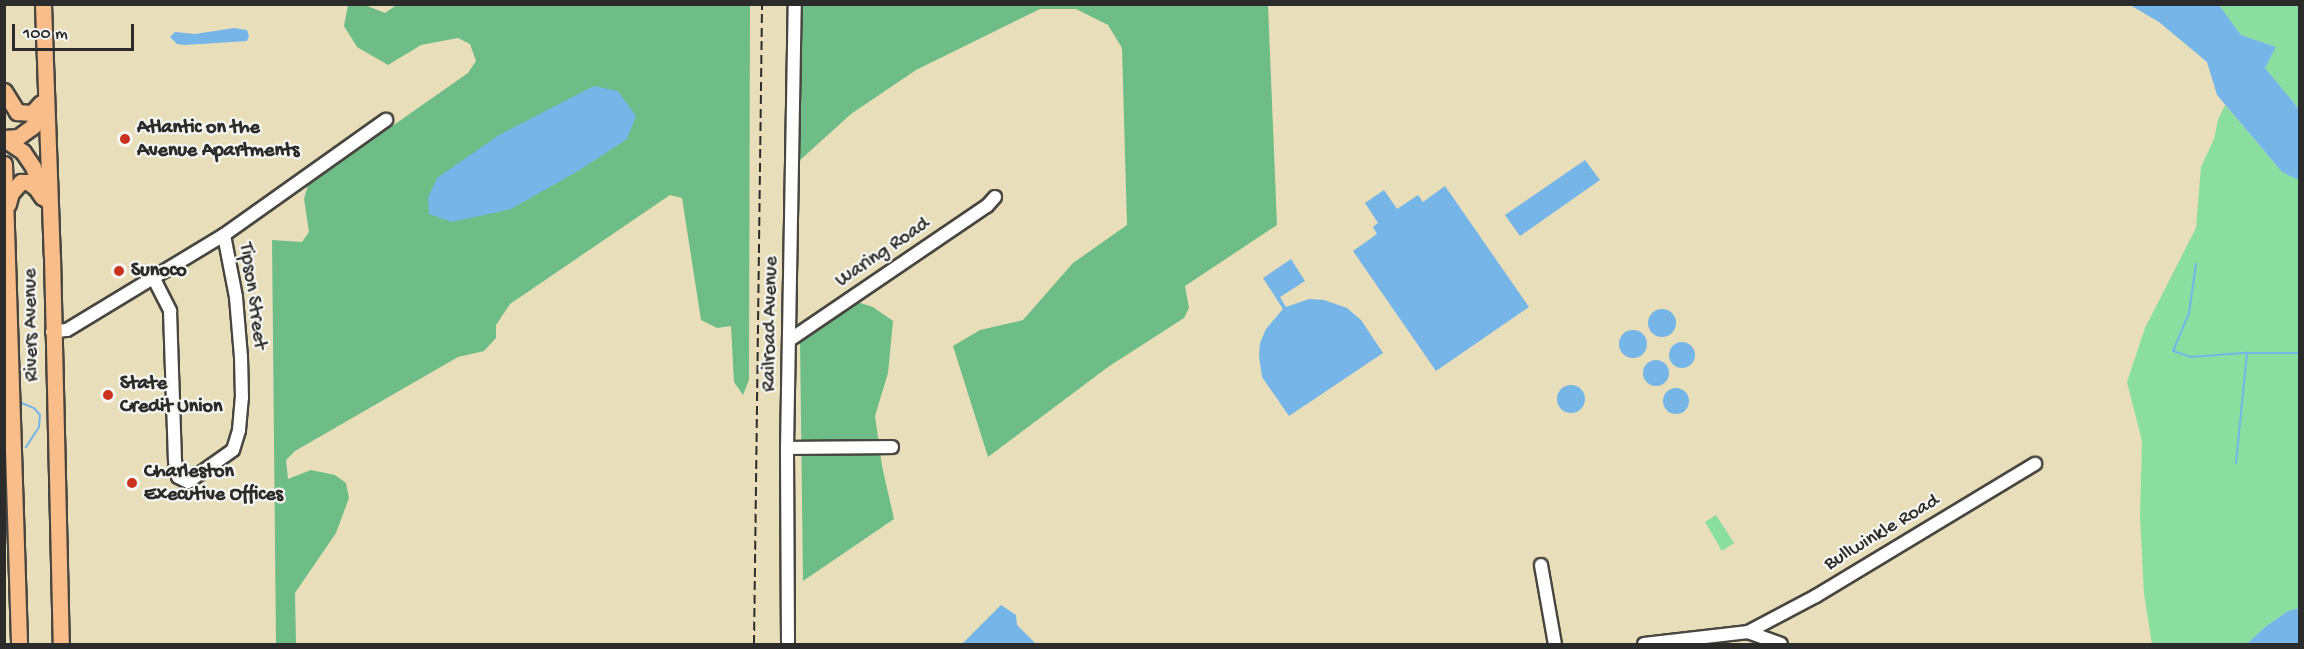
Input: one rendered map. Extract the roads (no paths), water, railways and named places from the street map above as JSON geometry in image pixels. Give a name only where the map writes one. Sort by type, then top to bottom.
[{"type":"main road","name":"Rivers Avenue","points":[[43,4],[51,213],[61,645]]},
{"type":"main road","points":[[4,91],[17,112],[25,115],[32,113],[46,97]]},
{"type":"main road","points":[[4,139],[18,136],[33,126],[46,97]]},
{"type":"main road","points":[[4,139],[23,152],[33,167],[51,213]]},
{"type":"main road","name":"Rivers Avenue","points":[[4,164],[19,645]]},
{"type":"main road","points":[[7,206],[16,186],[28,182],[36,188],[51,213]]},
{"type":"street","name":"Railroad Avenue","points":[[788,645],[787,448],[791,339],[795,4]]},
{"type":"street","name":"Tipson Street","points":[[52,332],[67,330],[224,235],[387,120]]},
{"type":"street","name":"Waring Road","points":[[791,339],[987,206],[995,197]]},
{"type":"street","name":"Tipson Street","points":[[153,277],[164,294],[170,311],[175,461],[178,477],[188,482],[233,450],[239,430],[242,398],[240,345],[236,297],[224,235]]},
{"type":"street","points":[[787,448],[892,447]]},
{"type":"street","name":"Bullwinkle Road","points":[[1749,632],[1815,596],[2035,464]]},
{"type":"street","points":[[1541,565],[1555,645]]},
{"type":"street","points":[[1644,645],[1749,632],[1781,645]]},
{"type":"water","points":[[2130,5],[2219,5],[2241,35],[2276,47],[2265,68],[2299,109],[2299,180],[2282,172],[2217,95],[2207,62],[2159,22]]},
{"type":"water","points":[[234,28],[247,30],[249,36],[247,41],[185,45],[177,44],[170,37],[175,32],[195,34]]},
{"type":"water","points":[[594,86],[618,91],[636,116],[627,139],[578,171],[511,209],[452,222],[429,214],[428,198],[437,178],[499,135]]},
{"type":"water","points":[[1585,160],[1600,180],[1520,236],[1505,215]]},
{"type":"water","points":[[1445,186],[1529,307],[1436,371],[1353,251],[1377,234],[1373,227],[1378,223],[1365,203],[1384,190],[1397,209],[1418,195],[1423,202]]},
{"type":"water","points":[[1291,259],[1305,281],[1280,297],[1286,307],[1309,299],[1324,300],[1347,308],[1361,320],[1383,353],[1289,416],[1262,377],[1259,356],[1260,343],[1266,329],[1283,309],[1263,278]]},
{"type":"water","points":[[1662,309],[1672,313],[1676,323],[1672,333],[1662,337],[1652,333],[1648,323],[1652,313]]},
{"type":"water","points":[[1633,330],[1643,334],[1647,344],[1643,354],[1633,358],[1623,354],[1619,344],[1623,334]]},
{"type":"water","points":[[1682,342],[1691,346],[1695,355],[1691,364],[1682,368],[1673,364],[1669,355],[1673,346]]},
{"type":"water","points":[[1656,360],[1665,364],[1669,373],[1665,382],[1656,386],[1647,382],[1643,373],[1647,364]]},
{"type":"water","points":[[1571,385],[1581,389],[1585,399],[1581,409],[1571,413],[1561,409],[1557,399],[1561,389]]},
{"type":"water","points":[[1676,388],[1685,392],[1689,401],[1685,410],[1676,414],[1667,410],[1663,401],[1667,392]]},
{"type":"water","points":[[1001,605],[1016,615],[1017,625],[1036,644],[962,644]]},
{"type":"water","points":[[2299,608],[2299,644],[2247,644],[2265,627],[2288,611]]},
{"type":"waterway","points":[[2196,264],[2189,313],[2173,351],[2191,357],[2243,353],[2300,353]]},
{"type":"waterway","points":[[2236,463],[2247,353]]},
{"type":"waterway","points":[[22,403],[34,408],[40,415],[39,427],[26,447]]},
{"type":"railway","points":[[754,644],[762,4]]},
{"type":"place","name":"Atlantic on the Avenue Apartments","points":[[125,139]]},
{"type":"place","name":"Sunoco","points":[[119,271]]},
{"type":"place","name":"State Credit Union","points":[[108,395]]},
{"type":"place","name":"Charleston Executive Offices","points":[[132,483]]}]
